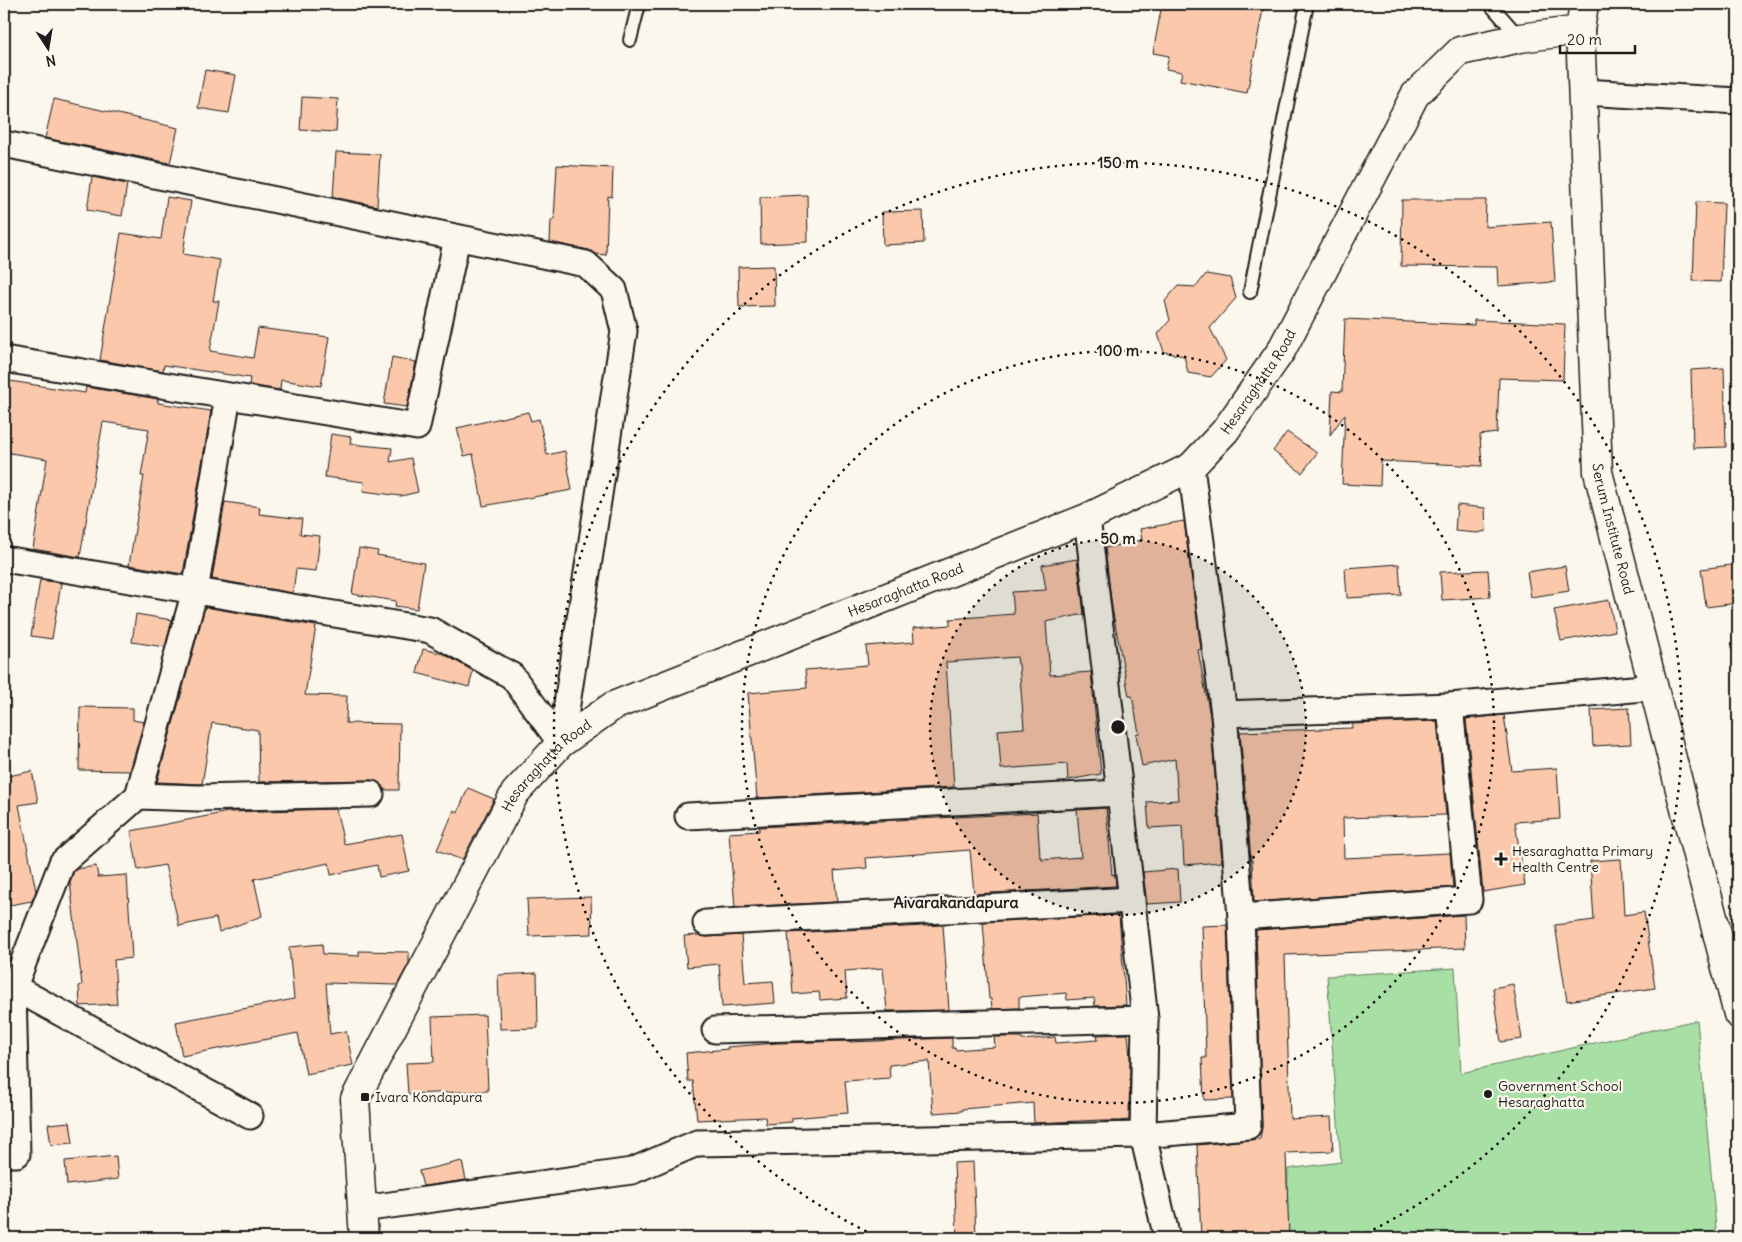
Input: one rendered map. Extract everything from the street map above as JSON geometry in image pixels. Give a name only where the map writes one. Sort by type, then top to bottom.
[{"type":"main road","name":"Hesaraghatta Road","points":[[364,1238],[355,1099],[514,793],[561,743],[613,706],[1087,518],[1191,467],[1225,431],[1281,351],[1415,95],[1460,51],[1520,38],[1582,17]]},
{"type":"main road","name":"Serum Institute Road","points":[[1582,17],[1598,472],[1738,1014]]},
{"type":"street","points":[[1584,92],[1738,100]]},
{"type":"street","points":[[4,144],[586,264],[614,290],[624,331],[561,743]]},
{"type":"street","points":[[4,359],[417,426],[457,238]]},
{"type":"street","points":[[4,1154],[17,1154],[8,985],[62,863],[138,796],[195,591],[228,396]]},
{"type":"street","points":[[362,1210],[632,1171],[697,1143],[1143,1134],[1248,1126],[1241,917],[1224,714],[1191,467]]},
{"type":"street","points":[[1087,518],[1145,1019],[1143,1134],[1167,1238]]},
{"type":"street","points":[[4,560],[430,630],[512,676],[561,743]]},
{"type":"street","points":[[1224,714],[1450,706],[1654,687]]},
{"type":"street","points":[[1241,917],[1469,900],[1450,706]]},
{"type":"street","points":[[688,816],[1120,793]]},
{"type":"street","points":[[138,796],[198,798],[371,794]]},
{"type":"street","points":[[706,923],[1132,900]]},
{"type":"street","points":[[8,985],[250,1116]]},
{"type":"street","points":[[716,1030],[1145,1019]]},
{"type":"lane","points":[[630,40],[638,4]]},
{"type":"lane","points":[[1250,292],[1308,4]]},
{"type":"lane","points":[[1490,4],[1520,38]]},
{"type":"green space","points":[[1455,968],[1461,1073],[1697,1020],[1717,1238],[1286,1238],[1288,1169],[1341,1162],[1327,976]]},
{"type":"building","points":[[1162,4],[1264,4],[1247,93],[1180,80],[1182,72],[1166,69],[1169,56],[1153,53]]},
{"type":"building","points":[[205,70],[236,75],[229,113],[198,108]]},
{"type":"building","points":[[302,97],[338,99],[336,132],[300,130]]},
{"type":"building","points":[[54,99],[178,128],[170,163],[45,138]]},
{"type":"building","points":[[336,152],[380,154],[377,206],[333,197]]},
{"type":"building","points":[[557,165],[613,168],[612,197],[608,196],[606,255],[550,242],[551,220],[554,220]]},
{"type":"building","points":[[92,177],[127,184],[122,216],[87,210]]},
{"type":"building","points":[[807,195],[808,242],[761,244],[760,197]]},
{"type":"building","points":[[167,197],[191,201],[183,254],[220,260],[213,301],[219,301],[210,351],[253,358],[258,328],[329,337],[321,386],[281,380],[280,390],[249,385],[250,378],[164,365],[163,371],[100,360],[121,233],[161,239]]},
{"type":"building","points":[[1402,200],[1486,200],[1485,227],[1551,222],[1555,282],[1498,286],[1497,267],[1401,266]]},
{"type":"building","points":[[1696,202],[1724,203],[1721,282],[1693,281]]},
{"type":"building","points":[[923,211],[924,243],[883,245],[882,212]]},
{"type":"building","points":[[774,266],[775,306],[739,307],[738,267]]},
{"type":"building","points":[[1206,274],[1230,278],[1236,298],[1210,328],[1226,360],[1211,377],[1188,373],[1184,356],[1164,352],[1158,334],[1170,320],[1165,301],[1178,286],[1196,287]]},
{"type":"building","points":[[1345,319],[1474,325],[1474,320],[1565,324],[1563,380],[1499,378],[1497,433],[1480,435],[1482,466],[1381,461],[1380,486],[1342,484],[1345,414],[1330,435],[1332,391],[1342,392]]},
{"type":"building","points":[[392,357],[416,362],[407,407],[384,404]]},
{"type":"building","points":[[1724,368],[1726,447],[1693,448],[1691,370]]},
{"type":"building","points":[[4,380],[85,393],[86,387],[158,399],[158,403],[211,411],[183,574],[129,565],[144,476],[141,476],[149,429],[103,422],[80,557],[33,549],[47,459],[4,452]]},
{"type":"building","points":[[528,412],[531,421],[539,419],[547,455],[565,451],[572,490],[483,506],[473,454],[464,456],[457,428]]},
{"type":"building","points":[[1287,432],[1317,453],[1302,473],[1273,451]]},
{"type":"building","points":[[331,434],[351,437],[350,444],[392,448],[390,462],[411,458],[418,492],[401,496],[363,491],[364,482],[325,477]]},
{"type":"building","points":[[225,502],[260,507],[259,514],[302,519],[300,534],[320,536],[316,571],[296,569],[293,593],[212,579]]},
{"type":"building","points":[[1457,505],[1485,508],[1486,531],[1477,533],[1455,531]]},
{"type":"building","points":[[1184,521],[1201,649],[1198,650],[1210,716],[1222,862],[1184,865],[1182,826],[1149,828],[1147,802],[1178,800],[1175,759],[1142,766],[1136,734],[1139,733],[1132,696],[1129,696],[1112,608],[1105,548],[1142,540],[1140,529]]},
{"type":"building","points":[[359,548],[378,551],[377,555],[424,563],[417,609],[395,606],[396,601],[352,594]]},
{"type":"building","points":[[1077,559],[1084,614],[1046,622],[1050,675],[1091,672],[1101,774],[1068,780],[1067,764],[1001,769],[998,730],[1024,728],[1017,657],[946,662],[954,787],[757,798],[748,693],[807,688],[805,670],[868,665],[866,646],[914,642],[913,628],[950,625],[950,619],[1014,614],[1012,592],[1046,590],[1042,565]]},
{"type":"building","points":[[1399,564],[1401,595],[1347,598],[1345,568]]},
{"type":"building","points":[[1738,564],[1738,603],[1706,607],[1701,569]]},
{"type":"building","points":[[1565,566],[1569,591],[1531,597],[1527,572]]},
{"type":"building","points":[[1488,570],[1490,597],[1442,600],[1440,572]]},
{"type":"building","points":[[40,580],[61,583],[52,639],[31,636]]},
{"type":"building","points":[[1609,600],[1615,631],[1561,641],[1554,610]]},
{"type":"building","points":[[205,607],[316,626],[305,695],[347,696],[346,723],[400,724],[399,790],[384,790],[378,782],[371,780],[259,782],[258,730],[212,723],[202,784],[157,782]]},
{"type":"building","points":[[136,614],[172,620],[165,647],[132,642]]},
{"type":"building","points":[[423,649],[444,654],[473,671],[469,687],[417,673]]},
{"type":"building","points":[[80,707],[133,708],[133,720],[144,722],[130,771],[79,770]]},
{"type":"building","points":[[1629,708],[1631,744],[1593,746],[1591,710]]},
{"type":"building","points":[[1504,715],[1512,771],[1557,768],[1560,819],[1515,822],[1525,885],[1483,892],[1466,719]]},
{"type":"building","points":[[1437,721],[1446,815],[1343,818],[1344,858],[1450,853],[1453,887],[1254,902],[1240,732],[1352,728],[1352,724]]},
{"type":"building","points":[[32,771],[38,802],[19,805],[36,891],[32,901],[4,906],[4,777]]},
{"type":"building","points":[[468,788],[494,799],[462,860],[437,850],[454,810],[458,812]]},
{"type":"building","points":[[1106,808],[1112,875],[1115,874],[1116,886],[974,894],[970,850],[866,858],[867,868],[834,871],[837,902],[735,907],[729,833],[759,831],[759,827],[1037,813],[1040,857],[1042,857],[1042,860],[1081,857],[1077,810]]},
{"type":"building","points":[[336,809],[344,844],[402,834],[409,871],[379,877],[377,865],[331,875],[329,863],[254,879],[262,916],[219,932],[216,918],[179,926],[165,865],[138,870],[131,831],[228,812]]},
{"type":"building","points":[[1621,859],[1624,915],[1644,912],[1655,988],[1567,1001],[1555,925],[1594,920],[1590,861]]},
{"type":"building","points":[[96,866],[98,877],[127,875],[132,958],[114,960],[117,1004],[80,1006],[79,986],[82,985],[70,882],[74,871],[77,869]]},
{"type":"building","points":[[1178,869],[1180,902],[1147,904],[1143,872]]},
{"type":"building","points":[[591,897],[592,934],[529,936],[527,899]]},
{"type":"building","points":[[1119,915],[1126,1005],[1095,1006],[1094,998],[1067,1000],[1066,993],[1019,997],[1019,1008],[992,1009],[991,999],[989,999],[983,922]]},
{"type":"building","points":[[1464,915],[1465,948],[1285,955],[1290,1119],[1331,1117],[1333,1151],[1286,1153],[1289,1238],[1201,1238],[1197,1145],[1260,1139],[1262,1126],[1256,930]]},
{"type":"building","points":[[943,925],[949,1010],[887,1011],[883,968],[845,971],[847,998],[820,1000],[819,992],[793,994],[788,933]]},
{"type":"building","points":[[1227,925],[1233,1099],[1204,1100],[1202,1058],[1206,1058],[1202,926]]},
{"type":"building","points":[[698,935],[707,937],[741,935],[745,983],[773,981],[775,1003],[722,1007],[719,964],[687,967],[684,936]]},
{"type":"building","points":[[322,944],[323,954],[359,956],[359,951],[409,952],[409,963],[397,985],[326,983],[330,1034],[346,1031],[353,1065],[306,1074],[298,1033],[182,1056],[176,1022],[294,999],[289,947]]},
{"type":"building","points":[[537,973],[538,1028],[500,1029],[498,975]]},
{"type":"building","points":[[1513,984],[1522,1039],[1501,1042],[1493,988]]},
{"type":"building","points":[[485,1015],[488,1091],[408,1094],[406,1063],[434,1062],[432,1017]]},
{"type":"building","points":[[1128,1034],[1130,1058],[1129,1120],[1034,1123],[1033,1103],[933,1113],[929,1061],[889,1065],[890,1078],[845,1081],[848,1113],[792,1118],[792,1122],[766,1124],[765,1117],[697,1120],[693,1081],[688,1081],[686,1053],[728,1049],[727,1047],[777,1043],[952,1038],[952,1048],[955,1048],[955,1050],[995,1047],[994,1037],[1021,1037],[1022,1040],[1055,1037],[1056,1043],[1098,1040],[1097,1035]]},
{"type":"building","points":[[70,1122],[73,1143],[51,1145],[48,1124]]},
{"type":"building","points":[[116,1156],[118,1179],[67,1185],[65,1161]]},
{"type":"building","points":[[462,1161],[466,1180],[423,1186],[419,1171]]},
{"type":"building","points":[[973,1162],[976,1238],[957,1238],[954,1163]]},
{"type":"place","name":"Hesaraghatta Primary Health Centre","points":[[1501,859]]},
{"type":"place","name":"Government School Hesaraghatta","points":[[1488,1094]]},
{"type":"place","name":"Ivara Kondapura","points":[[365,1097]]},
{"type":"district","name":"Aivarakandapura","points":[[956,902]]}]
